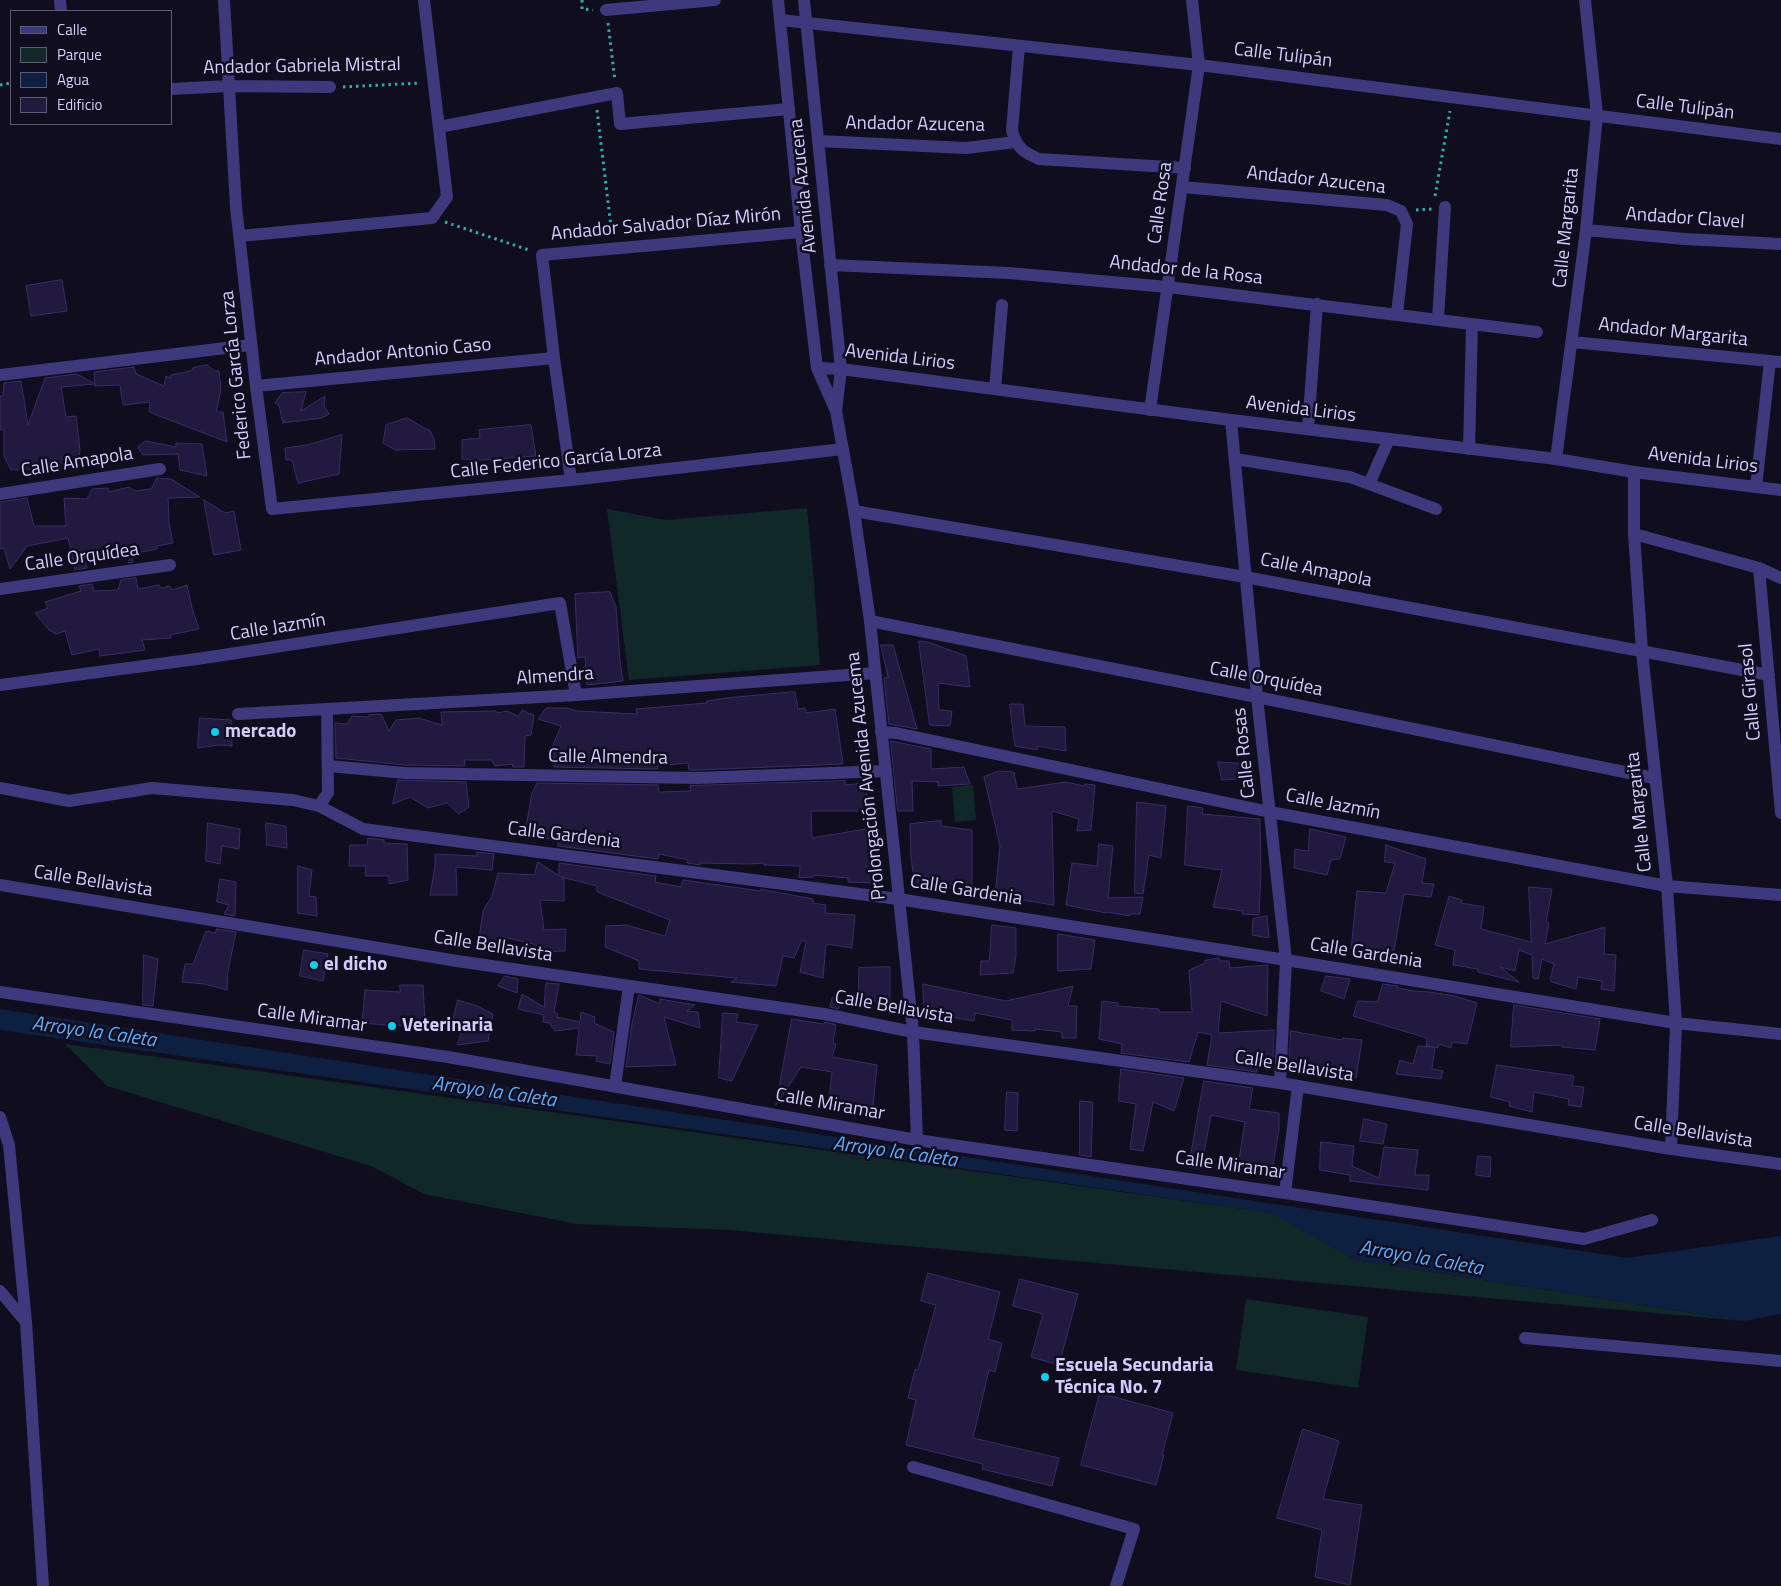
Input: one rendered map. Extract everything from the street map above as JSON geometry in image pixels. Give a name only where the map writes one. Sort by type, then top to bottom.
[{"type":"street","name":"Federico García Lorza","points":[[224,0],[236,207],[272,510]]},
{"type":"street","points":[[240,236],[432,218],[447,197],[424,0]]},
{"type":"street","points":[[606,10],[714,0]]},
{"type":"street","name":"Avenida Azucena","points":[[778,0],[801,232],[817,368]]},
{"type":"street","name":"Avenida Azucena","points":[[804,0],[841,369]]},
{"type":"street","name":"Calle Rosa","points":[[1150,410],[1199,64],[1192,0]]},
{"type":"street","name":"Calle Margarita","points":[[1556,459],[1586,230],[1597,115],[1585,0]]},
{"type":"street","name":"Calle Tulipán","points":[[780,20],[1199,64],[1781,138]]},
{"type":"street","points":[[1019,46],[1012,130],[1015,142],[1024,152],[1039,160],[1185,168]]},
{"type":"street","name":"Andador Gabriela Mistral","points":[[172,88],[229,86],[330,87]]},
{"type":"street","points":[[438,127],[616,93],[620,124],[789,109]]},
{"type":"street","name":"Andador Azucena","points":[[818,141],[966,148],[1015,142]]},
{"type":"street","name":"Andador Azucena","points":[[1182,188],[1387,205],[1401,211]]},
{"type":"street","points":[[1438,319],[1440,203]]},
{"type":"street","points":[[1396,314],[1407,224],[1401,211]]},
{"type":"street","name":"Andador Clavel","points":[[1586,230],[1685,239],[1781,244]]},
{"type":"street","name":"Andador Salvador Díaz Mirón","points":[[542,255],[801,232]]},
{"type":"street","points":[[542,255],[571,480]]},
{"type":"street","name":"Andador de la Rosa","points":[[830,266],[1009,274],[1168,287],[1537,332]]},
{"type":"street","points":[[995,389],[1002,304]]},
{"type":"street","points":[[1308,429],[1317,304]]},
{"type":"street","points":[[1469,449],[1472,324]]},
{"type":"street","name":"Andador Margarita","points":[[1572,342],[1775,362]]},
{"type":"street","points":[[0,375],[251,345]]},
{"type":"street","name":"Andador Antonio Caso","points":[[256,386],[554,358]]},
{"type":"street","points":[[1756,487],[1775,362]]},
{"type":"street","name":"Avenida Lirios","points":[[817,368],[841,369],[1150,410],[1556,459],[1634,472],[1781,490]]},
{"type":"street","name":"Prolongación Avenida Azucema","points":[[817,368],[836,411],[844,449],[870,622],[913,1032],[917,1140]]},
{"type":"street","name":"Prolongación Avenida Azucema","points":[[836,411],[841,369]]},
{"type":"street","name":"Calle Rosas","points":[[1231,420],[1257,697],[1286,960],[1280,1083]]},
{"type":"street","points":[[1369,484],[1389,439]]},
{"type":"street","name":"Calle Federico García Lorza","points":[[272,510],[571,480],[844,449]]},
{"type":"street","points":[[1235,459],[1350,477],[1436,509]]},
{"type":"street","name":"Calle Amapola","points":[[0,494],[160,469]]},
{"type":"street","name":"Calle Margarita","points":[[1634,472],[1634,534],[1642,652],[1667,886],[1676,1023],[1671,1149]]},
{"type":"street","name":"Calle Amapola","points":[[854,512],[1245,577],[1769,675]]},
{"type":"street","points":[[1634,534],[1759,568],[1781,578]]},
{"type":"street","name":"Calle Orquídea","points":[[0,589],[170,565]]},
{"type":"street","name":"Calle Girasol","points":[[1759,568],[1781,813]]},
{"type":"street","name":"Calle Jazmín","points":[[0,685],[204,658],[560,603],[576,695]]},
{"type":"street","name":"Calle Orquídea","points":[[870,622],[1257,697],[1654,778]]},
{"type":"street","name":"Almendra","points":[[238,714],[576,695],[874,672]]},
{"type":"street","points":[[318,806],[328,793],[327,709]]},
{"type":"street","name":"Calle Jazmín","points":[[881,732],[896,733],[1270,812],[1667,886],[1781,895]]},
{"type":"street","name":"Calle Almendra","points":[[329,766],[405,773],[697,778],[886,771]]},
{"type":"street","name":"Calle Gardenia","points":[[0,788],[70,801],[152,788],[293,800],[318,806],[363,829],[898,899],[1676,1023],[1781,1034]]},
{"type":"street","name":"Calle Bellavista","points":[[0,885],[457,961],[824,1014],[913,1032],[1280,1083],[1671,1149],[1781,1164]]},
{"type":"street","points":[[615,1086],[629,986]]},
{"type":"street","name":"Calle Miramar","points":[[0,992],[448,1057],[917,1140],[1285,1193],[1584,1239],[1652,1220]]},
{"type":"street","points":[[1285,1193],[1298,1086]]},
{"type":"street","points":[[0,1117],[9,1145],[26,1322],[43,1586]]},
{"type":"street","points":[[0,1291],[26,1322]]},
{"type":"street","points":[[1525,1338],[1781,1361]]},
{"type":"street","points":[[914,1467],[1134,1530],[1116,1586]]},
{"type":"path","points":[[582,0],[582,9]]},
{"type":"path","points":[[606,10],[616,93]]},
{"type":"path","name":"Andador Gabriela Mistral","points":[[330,87],[433,82]]},
{"type":"path","points":[[596,97],[614,248]]},
{"type":"path","points":[[1440,203],[1453,97]]},
{"type":"path","name":"Andador Azucena","points":[[1401,211],[1440,203]]},
{"type":"path","name":"Andador Salvador Díaz Mirón","points":[[432,218],[542,255]]},
{"type":"green space","points":[[807,508],[820,665],[629,680],[607,509],[666,520]]},
{"type":"green space","points":[[973,785],[976,820],[955,822],[952,787]]},
{"type":"green space","points":[[65,1044],[1272,1213],[1356,1260],[1744,1321],[729,1230],[577,1224],[424,1194],[371,1166],[107,1086]]},
{"type":"green space","points":[[1246,1299],[1368,1317],[1358,1388],[1236,1370]]},
{"type":"water","name":"Arroyo la Caleta","points":[[0,1009],[1627,1258],[1781,1236],[1781,1314],[1744,1321],[1356,1260],[1271,1213],[0,1030]]},
{"type":"building","points":[[62,280],[67,311],[31,316],[26,286]]},
{"type":"building","points":[[207,365],[215,371],[219,371],[221,390],[216,412],[223,412],[227,442],[149,412],[150,402],[123,405],[120,385],[95,386],[94,372],[134,367],[136,374],[164,386],[166,376],[170,378],[171,375],[191,371],[193,368]]},
{"type":"building","points":[[77,374],[95,384],[61,387],[66,417],[76,416],[80,450],[78,462],[56,463],[56,468],[11,470],[4,456],[4,429],[0,430],[0,396],[3,396],[4,383],[21,381],[28,425],[45,378]]},
{"type":"building","points":[[306,392],[301,411],[325,396],[324,406],[329,414],[322,418],[282,423],[285,421],[282,420],[279,405],[275,403],[282,393]]},
{"type":"building","points":[[407,418],[430,431],[434,439],[435,449],[395,450],[383,443],[386,425]]},
{"type":"building","points":[[531,425],[536,456],[482,460],[462,459],[462,440],[480,438],[479,430]]},
{"type":"building","points":[[342,435],[339,474],[298,483],[292,460],[286,460],[285,448],[307,445]]},
{"type":"building","points":[[146,441],[176,447],[176,443],[202,444],[207,476],[180,470],[178,454],[143,455],[138,447]]},
{"type":"building","points":[[157,478],[171,479],[200,497],[168,498],[169,523],[173,543],[157,546],[157,549],[85,561],[87,568],[75,570],[68,538],[27,546],[10,569],[4,548],[0,549],[0,502],[27,498],[34,526],[66,526],[64,498],[87,499],[92,489],[108,488],[109,492],[129,487],[135,491],[151,489]]},
{"type":"building","points":[[204,500],[225,513],[234,511],[241,550],[214,555]]},
{"type":"building","points":[[132,554],[133,562],[128,563]]},
{"type":"building","points":[[136,578],[138,589],[159,585],[161,588],[170,586],[172,590],[187,585],[199,629],[170,635],[171,638],[142,640],[145,650],[100,656],[99,649],[72,655],[65,631],[56,634],[49,630],[35,613],[48,608],[45,602],[81,591],[79,586],[92,584],[94,591],[118,590],[121,580]]},
{"type":"building","points":[[610,592],[616,607],[623,681],[587,685],[585,657],[578,658],[575,594]]},
{"type":"building","points":[[919,641],[928,642],[966,656],[970,687],[938,683],[939,710],[952,711],[950,726],[930,725]]},
{"type":"building","points":[[881,645],[893,645],[917,729],[889,724],[884,678],[888,678]]},
{"type":"building","points":[[795,692],[798,709],[805,708],[806,713],[835,709],[843,764],[697,770],[689,770],[688,763],[657,766],[658,769],[554,767],[554,753],[550,752],[561,726],[538,719],[546,708],[637,714],[636,709],[707,703],[707,701],[726,698]]},
{"type":"building","points":[[1010,704],[1023,704],[1025,726],[1065,727],[1066,751],[1037,746],[1037,750],[1015,746]]},
{"type":"building","points":[[523,710],[534,715],[531,735],[525,736],[524,767],[513,767],[512,764],[495,766],[491,760],[464,760],[465,766],[405,765],[336,758],[335,723],[347,724],[352,716],[368,717],[369,715],[381,714],[389,731],[396,720],[419,718],[442,725],[441,712],[496,711],[497,713],[507,711],[518,716]]},
{"type":"building","name":"mercado","points":[[200,718],[231,720],[232,746],[219,745],[198,748]]},
{"type":"building","points":[[891,741],[931,749],[931,769],[964,767],[970,784],[938,786],[938,782],[912,781],[913,811],[898,811]]},
{"type":"building","points":[[1218,762],[1252,764],[1254,778],[1222,780]]},
{"type":"building","points":[[999,771],[1014,772],[1017,789],[1066,782],[1084,786],[1085,784],[1095,785],[1091,830],[1077,831],[1079,819],[1052,811],[1054,905],[995,896],[1000,846],[984,777]]},
{"type":"building","points":[[398,780],[466,782],[469,807],[459,814],[447,803],[428,808],[410,797],[393,804]]},
{"type":"building","points":[[845,781],[845,785],[865,783],[869,811],[811,811],[812,838],[872,828],[873,842],[870,842],[877,883],[848,882],[848,878],[813,875],[813,877],[799,878],[800,866],[764,865],[764,863],[700,863],[700,865],[687,863],[688,860],[659,854],[658,859],[558,846],[558,841],[525,833],[532,793],[537,783],[658,785],[659,792],[691,791],[690,786]]},
{"type":"building","points":[[1137,802],[1166,806],[1161,858],[1149,855],[1143,894],[1135,893]]},
{"type":"building","points":[[1188,806],[1203,808],[1202,814],[1260,819],[1261,874],[1259,915],[1242,914],[1243,911],[1213,907],[1222,870],[1185,865]]},
{"type":"building","points":[[941,821],[941,826],[972,830],[972,891],[915,886],[911,857],[910,824]]},
{"type":"building","points":[[208,823],[240,829],[239,849],[222,846],[220,864],[206,861]]},
{"type":"building","points":[[266,823],[286,826],[287,848],[267,845]]},
{"type":"building","points":[[1310,829],[1346,837],[1340,859],[1331,860],[1327,875],[1294,868],[1295,849],[1308,851]]},
{"type":"building","points":[[368,838],[384,840],[384,843],[407,844],[408,880],[389,884],[389,876],[365,876],[366,866],[349,866],[350,845],[367,845]]},
{"type":"building","points":[[1099,844],[1113,846],[1108,898],[1143,897],[1140,914],[1130,914],[1130,916],[1066,905],[1072,863],[1097,866]]},
{"type":"building","points":[[1386,845],[1426,859],[1422,883],[1434,884],[1431,897],[1404,894],[1393,956],[1365,948],[1365,951],[1351,950],[1357,891],[1386,893],[1395,863],[1385,862]]},
{"type":"building","points":[[477,852],[494,854],[492,870],[456,867],[457,895],[430,895],[435,854],[477,856]]},
{"type":"building","points":[[538,862],[559,876],[559,863],[656,876],[655,882],[681,887],[683,880],[761,891],[761,889],[813,899],[813,903],[826,905],[825,913],[855,915],[852,948],[826,944],[823,978],[800,972],[806,942],[802,940],[794,958],[783,956],[776,986],[731,982],[737,978],[639,969],[639,961],[605,947],[606,926],[626,925],[665,936],[670,920],[597,892],[597,886],[561,877],[564,879],[564,901],[540,900],[544,930],[566,929],[565,951],[534,952],[534,944],[503,937],[503,945],[479,939],[483,911],[492,896],[498,873],[534,875]]},
{"type":"building","points":[[298,866],[312,870],[309,896],[316,897],[317,916],[298,913]]},
{"type":"building","points":[[220,879],[236,882],[235,916],[224,914],[229,905],[217,902]]},
{"type":"building","points":[[1529,887],[1552,889],[1546,922],[1549,923],[1545,944],[1605,927],[1604,954],[1616,955],[1614,991],[1601,989],[1602,981],[1578,977],[1576,989],[1552,982],[1550,980],[1554,964],[1542,959],[1538,979],[1533,978],[1532,955],[1519,950],[1515,971],[1500,967],[1519,982],[1478,972],[1478,969],[1453,965],[1455,950],[1435,945],[1449,896],[1462,900],[1461,903],[1484,907],[1481,929],[1531,942]]},
{"type":"building","points":[[1267,916],[1269,938],[1252,935],[1253,919]]},
{"type":"building","points":[[992,925],[1016,928],[1016,956],[1013,973],[980,975],[981,961],[989,961]]},
{"type":"building","points":[[217,929],[236,932],[228,971],[227,990],[205,984],[182,982],[185,964],[193,964],[206,931],[215,933]]},
{"type":"building","points":[[1058,934],[1095,940],[1091,969],[1058,971]]},
{"type":"building","name":"el dicho","points":[[304,950],[328,954],[323,981],[300,976]]},
{"type":"building","points":[[144,955],[158,959],[153,1006],[143,1005]]},
{"type":"building","points":[[1219,958],[1220,961],[1229,961],[1230,968],[1268,965],[1267,1016],[1221,1001],[1218,1033],[1274,1030],[1273,1065],[1258,1064],[1257,1072],[1207,1065],[1212,1035],[1198,1032],[1189,1062],[1121,1053],[1122,1044],[1099,1039],[1102,1001],[1118,1003],[1117,1006],[1159,1009],[1159,1012],[1192,1012],[1189,970],[1205,963],[1205,961]]},
{"type":"building","points":[[890,967],[890,1003],[858,1000],[859,968]]},
{"type":"building","points":[[505,976],[518,979],[517,993],[498,986]]},
{"type":"building","points":[[1326,976],[1350,979],[1344,999],[1321,991]]},
{"type":"building","points":[[546,983],[559,984],[554,1012],[558,1014],[557,1017],[580,1022],[581,1012],[595,1017],[594,1023],[614,1032],[610,1064],[596,1061],[597,1056],[576,1055],[579,1028],[555,1031],[549,1023],[543,1022],[544,1015],[518,1009],[522,994],[544,1007]]},
{"type":"building","points":[[923,984],[1006,1001],[1073,986],[1068,1006],[1077,1006],[1076,1038],[1062,1038],[1062,1032],[1035,1029],[1035,1031],[1012,1030],[1012,1020],[975,1013],[974,1021],[945,1016],[945,1020],[925,1015]]},
{"type":"building","points":[[1383,984],[1414,991],[1455,996],[1477,1003],[1467,1044],[1452,1042],[1451,1048],[1439,1044],[1438,1048],[1435,1047],[1432,1069],[1443,1071],[1441,1079],[1396,1074],[1400,1060],[1413,1064],[1418,1046],[1434,1047],[1426,1046],[1427,1038],[1353,1016],[1358,1001],[1377,1002]]},
{"type":"building","points":[[400,985],[423,985],[425,1023],[397,1026],[362,1023],[365,990],[400,992]]},
{"type":"building","points":[[639,995],[660,1004],[660,999],[695,1005],[687,1011],[698,1012],[700,1028],[664,1017],[676,1065],[626,1067],[632,1024]]},
{"type":"building","points":[[833,997],[840,999],[839,1009],[830,1007]]},
{"type":"building","points":[[458,1000],[493,1014],[488,1041],[457,1045],[461,1034],[451,1029]]},
{"type":"building","points":[[1514,1005],[1600,1019],[1595,1050],[1562,1047],[1562,1045],[1511,1047]]},
{"type":"building","points":[[723,1013],[738,1014],[736,1022],[758,1025],[732,1081],[719,1078]]},
{"type":"building","points":[[792,1019],[836,1025],[833,1043],[836,1044],[832,1057],[877,1065],[873,1107],[829,1099],[832,1072],[801,1067],[776,1105]]},
{"type":"building","points":[[1291,1031],[1342,1040],[1343,1038],[1362,1040],[1356,1078],[1338,1075],[1339,1070],[1308,1067],[1308,1072],[1292,1069],[1292,1066],[1289,1066]]},
{"type":"building","points":[[1497,1065],[1574,1076],[1572,1086],[1584,1087],[1581,1107],[1568,1105],[1569,1099],[1534,1092],[1532,1112],[1509,1106],[1510,1102],[1491,1097]]},
{"type":"building","points":[[1121,1069],[1184,1078],[1174,1111],[1153,1102],[1143,1151],[1130,1149],[1136,1104],[1119,1101]]},
{"type":"building","points":[[1204,1081],[1253,1088],[1249,1109],[1279,1113],[1279,1129],[1272,1171],[1238,1166],[1245,1122],[1211,1115],[1201,1169],[1189,1167]]},
{"type":"building","points":[[1007,1092],[1018,1093],[1017,1131],[1005,1130]]},
{"type":"building","points":[[1080,1101],[1093,1102],[1091,1157],[1080,1155]]},
{"type":"building","points":[[1364,1119],[1387,1124],[1383,1144],[1360,1141]]},
{"type":"building","points":[[1321,1142],[1354,1146],[1352,1166],[1379,1178],[1384,1147],[1418,1150],[1415,1175],[1429,1175],[1428,1190],[1350,1181],[1350,1175],[1320,1170]]},
{"type":"building","points":[[1478,1156],[1491,1157],[1490,1177],[1476,1175]]},
{"type":"building","points":[[928,1273],[1000,1292],[988,1339],[1002,1343],[995,1372],[989,1370],[973,1438],[1059,1458],[1052,1486],[982,1469],[983,1464],[906,1445],[916,1400],[908,1398],[915,1369],[918,1370],[936,1305],[921,1301]]},
{"type":"building","points":[[1020,1279],[1078,1294],[1059,1365],[1031,1357],[1043,1314],[1013,1306]]},
{"type":"building","points":[[1100,1393],[1173,1413],[1156,1485],[1081,1465]]},
{"type":"building","points":[[1303,1429],[1339,1441],[1323,1499],[1362,1505],[1350,1585],[1315,1577],[1322,1530],[1277,1518]]},
{"type":"place","name":"mercado","points":[[215,732]]},
{"type":"place","name":"el dicho","points":[[314,965]]},
{"type":"place","name":"Veterinaria","points":[[392,1026]]},
{"type":"place","name":"Escuela Secundaria Técnica No. 7","points":[[1045,1377]]}]
